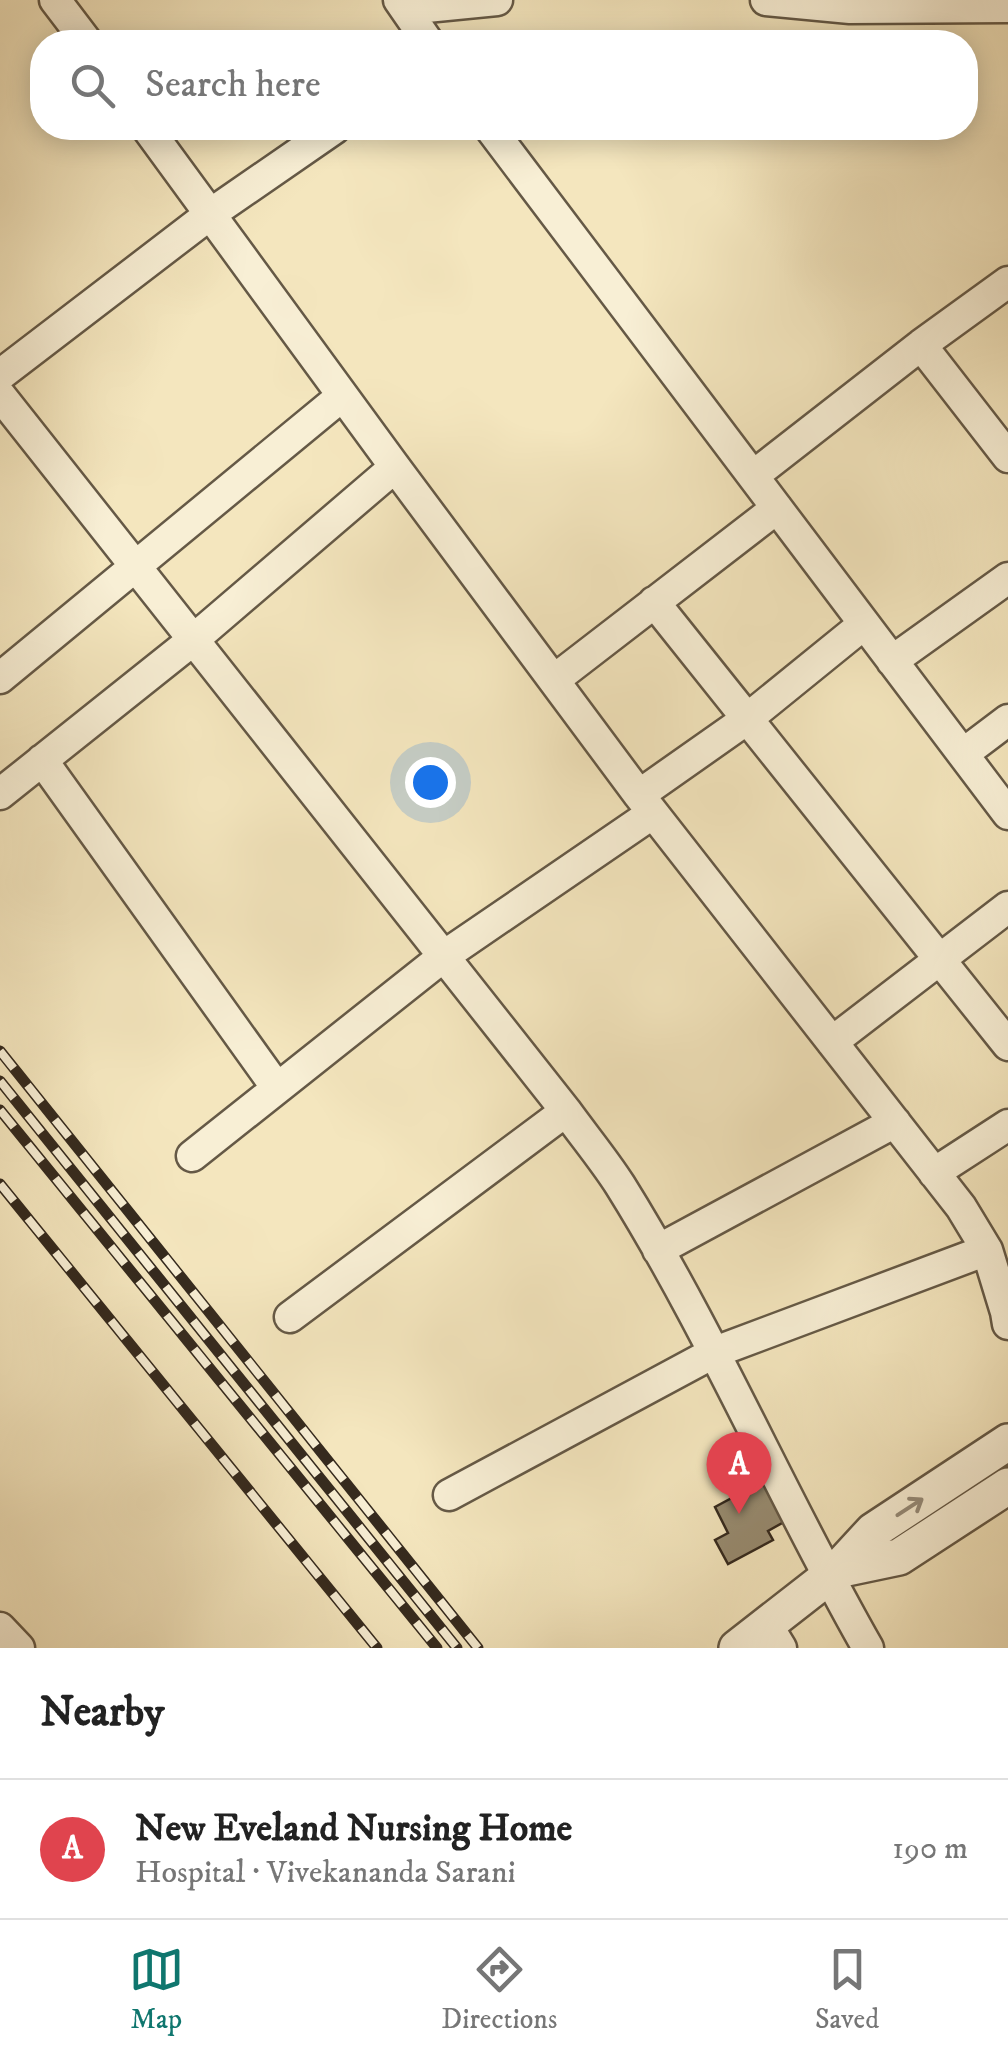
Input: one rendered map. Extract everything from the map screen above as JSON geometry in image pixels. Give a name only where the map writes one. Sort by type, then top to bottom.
[{"type":"street","points":[[55,0],[78,30]]},
{"type":"street","points":[[402,4],[497,0]]},
{"type":"street","points":[[766,0],[850,8],[1008,7]]},
{"type":"street","points":[[402,4],[420,30]]},
{"type":"street","points":[[156,140],[646,804],[961,1207],[987,1250],[1008,1324]]},
{"type":"street","points":[[0,375],[209,215],[317,140]]},
{"type":"street","points":[[499,140],[1008,814]]},
{"type":"street","points":[[753,476],[1008,282]]},
{"type":"street","points":[[922,345],[1008,457]]},
{"type":"street","points":[[0,395],[444,956],[618,1183],[715,1352],[868,1648]]},
{"type":"street","points":[[0,678],[342,396]]},
{"type":"street","points":[[0,794],[193,640],[394,467]]},
{"type":"street","points":[[554,680],[776,508]]},
{"type":"street","points":[[892,661],[1008,578]]},
{"type":"street","points":[[654,602],[1008,1045]]},
{"type":"street","points":[[192,1156],[444,956],[646,804],[864,624]]},
{"type":"street","points":[[962,754],[1008,720]]},
{"type":"street","points":[[42,760],[277,1088]]},
{"type":"street","points":[[832,1042],[1008,907]]},
{"type":"street","points":[[290,1318],[566,1112]]},
{"type":"street","points":[[658,1250],[894,1122]]},
{"type":"street","points":[[934,1173],[1008,1126]]},
{"type":"street","points":[[449,1495],[715,1352],[987,1250]]},
{"type":"street","points":[[737,1648],[774,1636],[874,1532],[1008,1442]]},
{"type":"street","points":[[832,1574],[898,1557],[1008,1486]]},
{"type":"street","points":[[0,1628],[19,1648]]},
{"type":"building","points":[[769,1478],[791,1518],[768,1531],[773,1540],[728,1564],[715,1540],[728,1533],[715,1507]]},
{"type":"railway","points":[[0,1051],[478,1648]]},
{"type":"railway","points":[[0,1081],[457,1648]]},
{"type":"railway","points":[[0,1110],[437,1648]]},
{"type":"railway","points":[[0,1184],[377,1648]]},
{"type":"place","name":"New Eveland Nursing Home","points":[[739,1514]]}]
